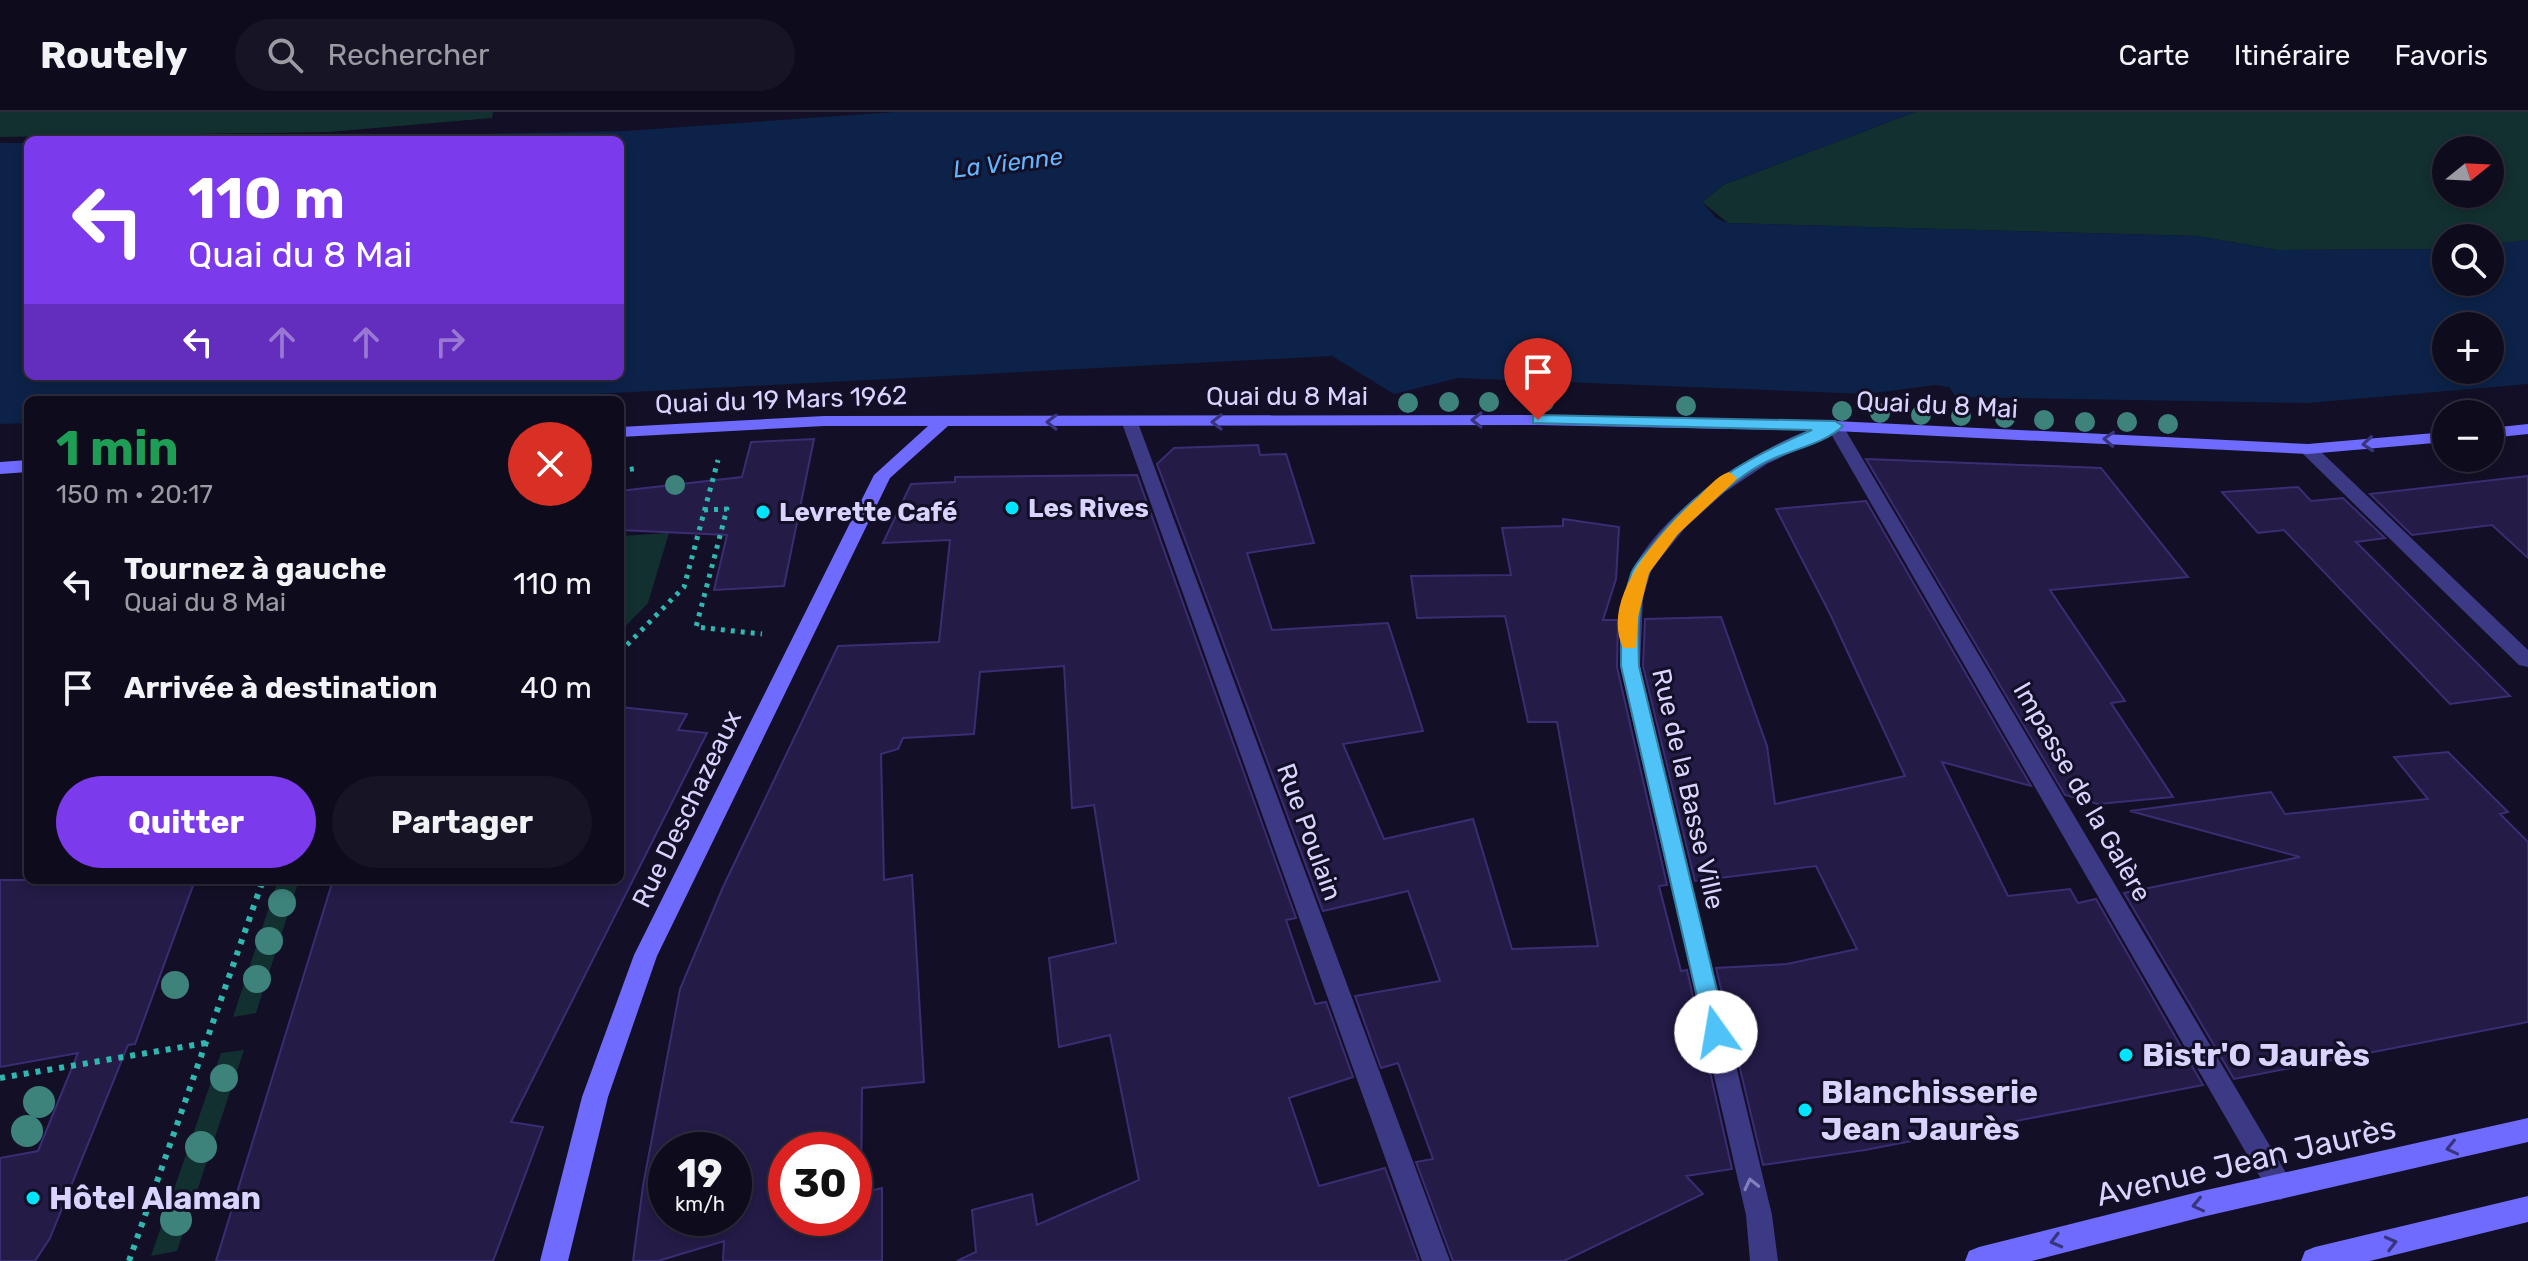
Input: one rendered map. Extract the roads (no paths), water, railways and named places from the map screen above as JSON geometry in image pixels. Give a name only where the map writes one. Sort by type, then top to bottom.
[{"type":"main road","name":"Quai du 8 Mai","points":[[944,421],[1538,420],[1835,426],[2308,449],[2432,438]]},
{"type":"main road","name":"Quai du 19 Mars 1962","points":[[624,432],[824,421],[944,421]]},
{"type":"main road","name":"Rue Deschazeaux","points":[[554,1261],[595,1097],[646,955],[883,475],[944,421]]},
{"type":"main road","points":[[2504,432],[2528,429]]},
{"type":"main road","points":[[0,468],[24,466]]},
{"type":"main road","name":"Avenue Jean Jaurès","points":[[1979,1261],[2528,1130]]},
{"type":"main road","points":[[2315,1261],[2528,1209]]},
{"type":"street","name":"Rue Poulain","points":[[1130,423],[1436,1261]]},
{"type":"street","name":"Impasse de la Galère","points":[[1835,426],[2280,1187]]},
{"type":"street","name":"Rue de la Basse Ville","points":[[1764,1261],[1759,1215],[1630,666],[1629,617],[1641,571],[1672,530],[1724,481],[1758,459],[1835,426]]},
{"type":"street","points":[[2308,449],[2526,660]]},
{"type":"water","name":"La Vienne","points":[[895,112],[1915,112],[1723,185],[1702,202],[1716,218],[1728,223],[2197,236],[2277,250],[2432,249],[2432,296],[2504,296],[2504,243],[2528,240],[2528,384],[2308,403],[1956,397],[1949,387],[1935,385],[1867,394],[1458,378],[1394,394],[1332,356],[557,396],[24,396],[24,423],[0,424],[0,143],[24,143],[24,380],[624,380],[624,136],[371,136],[625,131]]},
{"type":"place","name":"Les Rives","points":[[1012,508]]},
{"type":"place","name":"Levrette Café","points":[[763,512]]},
{"type":"place","name":"Bistr'O Jaurès","points":[[2126,1055]]},
{"type":"place","name":"Blanchisserie Jean Jaurès","points":[[1805,1110]]},
{"type":"place","name":"Hôtel Alaman","points":[[33,1198]]}]
